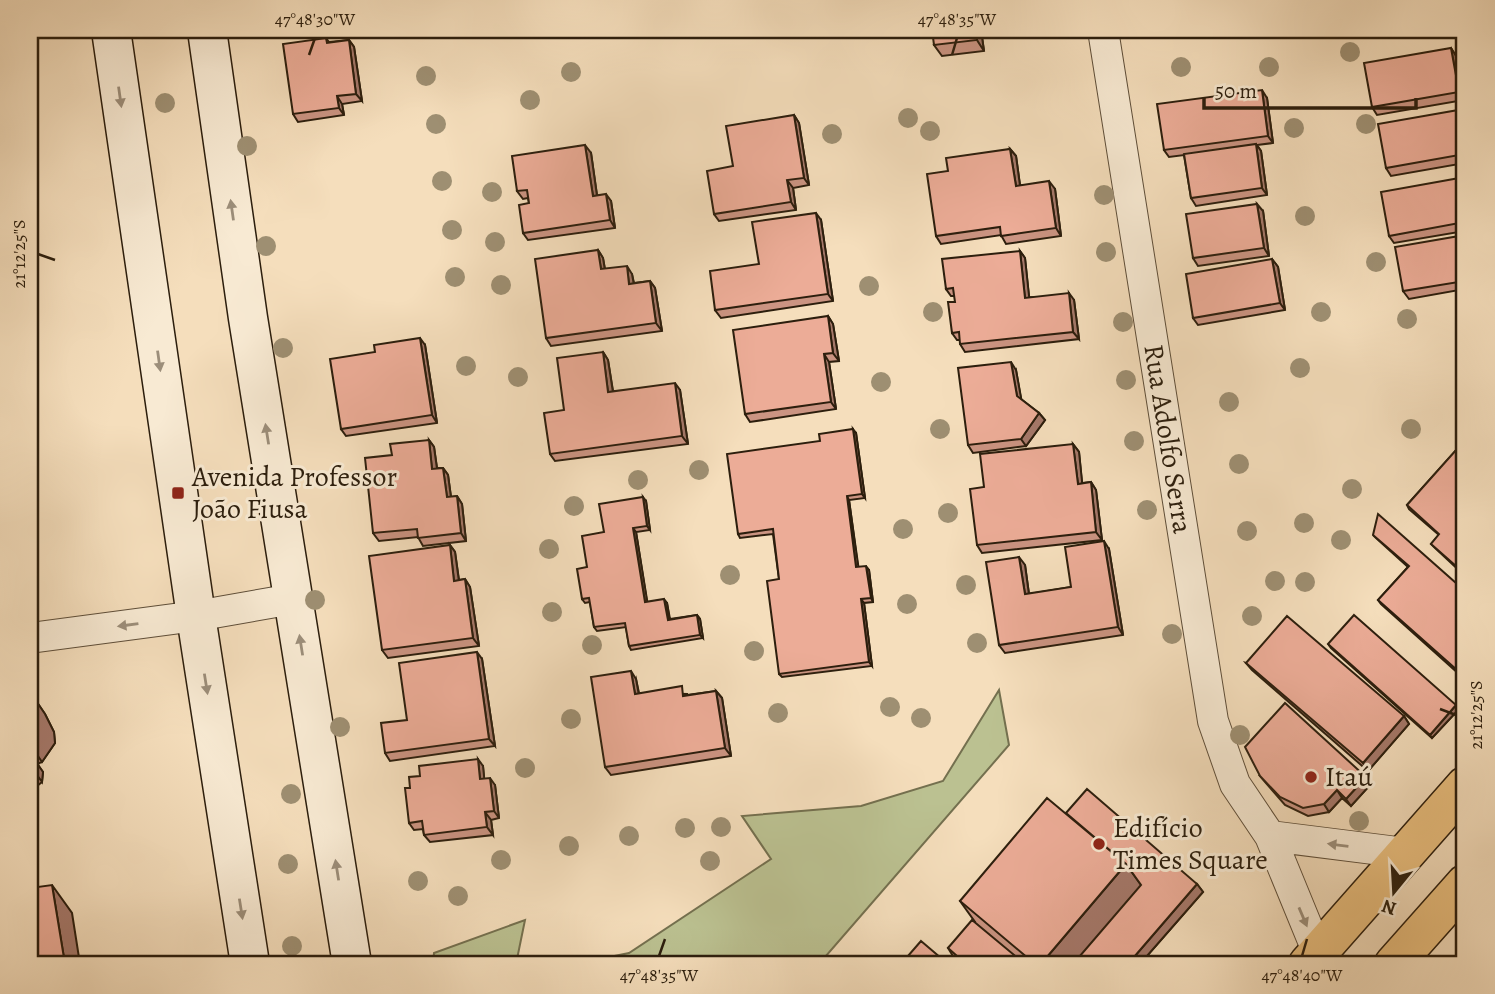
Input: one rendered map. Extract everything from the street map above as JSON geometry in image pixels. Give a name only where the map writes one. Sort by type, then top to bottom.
[{"type":"main road","points":[[111,30],[196,616],[250,964]]},
{"type":"main road","points":[[206,30],[247,318],[352,964]]},
{"type":"main road","points":[[1313,959],[1465,786]]},
{"type":"main road","points":[[1394,964],[1465,884]]},
{"type":"street","name":"Rua Adolfo Serra","points":[[1103,30],[1213,721],[1235,784],[1270,836],[1313,959]]},
{"type":"street","points":[[30,638],[196,616],[293,598]]},
{"type":"street","points":[[1270,836],[1405,853]]},
{"type":"green space","points":[[999,690],[1009,745],[819,964],[575,964],[629,953],[771,859],[742,816],[861,806],[943,781]]},
{"type":"green space","points":[[525,920],[516,964],[433,964],[434,953]]},
{"type":"building","points":[[932,30],[975,30],[977,40],[934,45]]},
{"type":"building","points":[[326,38],[327,43],[349,40],[356,94],[337,96],[339,108],[293,114],[283,44]]},
{"type":"building","points":[[1451,48],[1459,92],[1372,107],[1364,63]]},
{"type":"building","points":[[1262,90],[1268,136],[1164,150],[1157,104]]},
{"type":"building","points":[[1464,109],[1465,154],[1386,168],[1378,124]]},
{"type":"building","points":[[794,115],[804,178],[787,180],[791,202],[714,214],[707,171],[733,166],[726,126]]},
{"type":"building","points":[[1256,144],[1262,188],[1191,198],[1184,154]]},
{"type":"building","points":[[585,145],[593,196],[606,194],[610,220],[523,233],[519,205],[529,203],[527,190],[517,191],[512,156]]},
{"type":"building","points":[[1010,149],[1016,186],[1049,181],[1056,228],[1001,236],[1000,227],[936,236],[927,174],[948,171],[946,158]]},
{"type":"building","points":[[1465,177],[1465,222],[1389,236],[1381,192]]},
{"type":"building","points":[[1257,204],[1264,248],[1193,258],[1186,214]]},
{"type":"building","points":[[816,213],[828,294],[715,310],[710,271],[759,264],[752,222]]},
{"type":"building","points":[[1465,235],[1465,281],[1403,291],[1395,247]]},
{"type":"building","points":[[598,250],[601,269],[627,266],[629,284],[650,281],[656,323],[546,338],[535,259]]},
{"type":"building","points":[[1020,251],[1025,298],[1069,293],[1073,332],[960,344],[959,332],[952,333],[948,302],[955,302],[953,288],[946,289],[942,259]]},
{"type":"building","points":[[1272,259],[1280,303],[1193,318],[1186,274]]},
{"type":"building","points":[[828,316],[833,353],[824,354],[831,402],[745,414],[733,330]]},
{"type":"building","points":[[420,338],[432,415],[341,429],[330,359],[375,352],[374,345]]},
{"type":"building","points":[[603,352],[608,392],[675,383],[682,436],[550,454],[544,413],[564,410],[557,358]]},
{"type":"building","points":[[1011,362],[1017,396],[1039,413],[1021,439],[968,445],[958,368]]},
{"type":"building","points":[[853,429],[862,494],[847,496],[856,567],[866,566],[871,598],[861,599],[869,662],[779,674],[767,581],[779,579],[773,529],[738,534],[727,454],[820,441],[819,434]]},
{"type":"building","points":[[429,440],[432,469],[443,468],[447,497],[457,496],[461,533],[418,538],[417,529],[373,533],[365,458],[392,455],[390,444]]},
{"type":"building","points":[[1465,440],[1465,574],[1431,544],[1439,534],[1407,505]]},
{"type":"building","points":[[1073,444],[1078,484],[1091,482],[1096,532],[977,545],[970,489],[984,487],[980,454]]},
{"type":"building","points":[[643,497],[647,526],[633,528],[645,602],[664,599],[668,620],[697,615],[700,635],[629,646],[625,623],[594,627],[589,598],[582,599],[577,569],[587,567],[582,536],[604,532],[599,504]]},
{"type":"building","points":[[1378,514],[1465,591],[1465,660],[1457,670],[1378,600],[1409,566],[1373,535]]},
{"type":"building","points":[[1104,541],[1118,627],[999,645],[986,562],[1019,557],[1025,594],[1071,587],[1065,547]]},
{"type":"building","points":[[450,545],[454,581],[465,579],[473,638],[382,650],[369,556]]},
{"type":"building","points":[[1354,615],[1456,705],[1430,735],[1328,644]]},
{"type":"building","points":[[1287,616],[1404,716],[1363,763],[1246,663]]},
{"type":"building","points":[[477,652],[489,739],[385,753],[381,723],[407,720],[399,663]]},
{"type":"building","points":[[631,671],[635,694],[682,686],[683,696],[716,691],[725,748],[605,767],[591,677]]},
{"type":"building","points":[[30,695],[35,714],[30,722]]},
{"type":"building","points":[[1285,703],[1366,777],[1346,799],[1337,790],[1324,804],[1303,808],[1280,797],[1260,776],[1245,747]]},
{"type":"building","points":[[478,759],[480,779],[490,778],[494,811],[485,812],[487,827],[424,835],[422,821],[409,823],[405,788],[410,788],[409,777],[420,776],[419,766]]},
{"type":"building","points":[[1087,789],[1197,884],[1128,964],[1073,964],[1141,885],[1126,864],[1066,813]]},
{"type":"building","name":"Edifício Times Square","points":[[1047,798],[1126,864],[1041,964],[1035,964],[960,901]]},
{"type":"building","points":[[52,885],[65,964],[30,964],[30,888]]},
{"type":"building","points":[[972,920],[1025,964],[966,964],[948,948]]},
{"type":"building","points":[[921,941],[948,964],[901,964]]},
{"type":"place","name":"Avenida Professor João Fiusa","points":[[178,493]]},
{"type":"place","name":"Itaú","points":[[1311,777]]},
{"type":"place","name":"Edifício Times Square","points":[[1099,844]]}]
